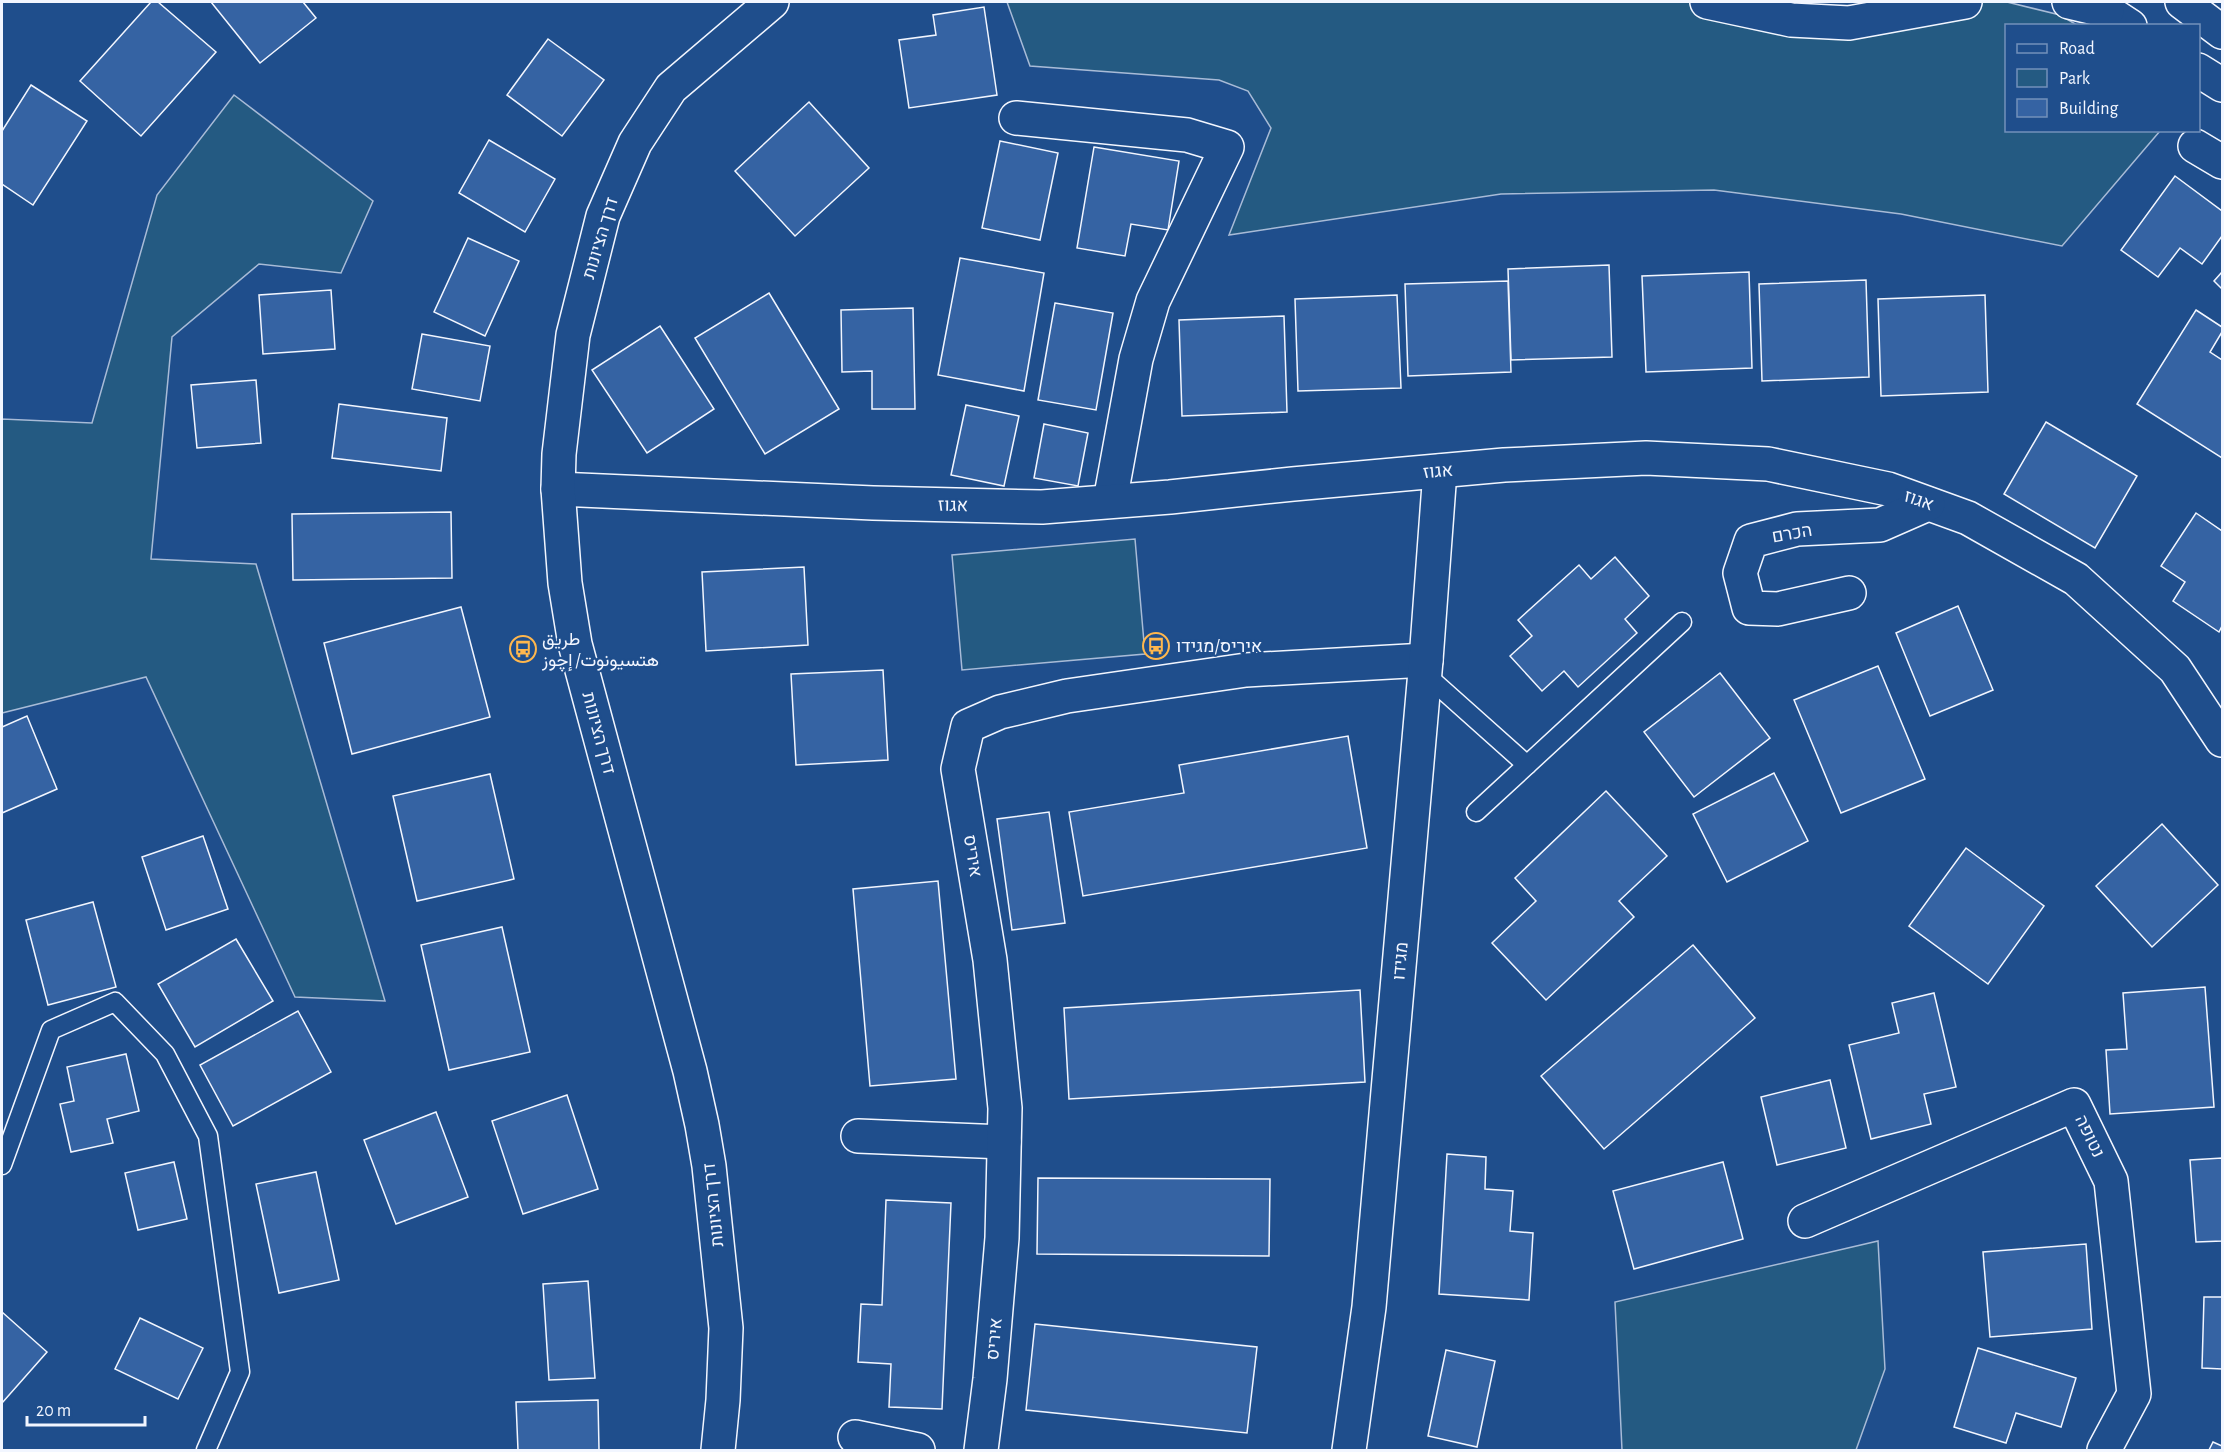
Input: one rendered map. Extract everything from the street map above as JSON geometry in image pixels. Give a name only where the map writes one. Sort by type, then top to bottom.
[{"type":"main road","name":"דרך הציונות","points":[[718,1450],[726,1328],[706,1145],[687,1059],[575,644],[565,584],[558,489],[559,454],[573,335],[603,216],[635,143],[671,88],[772,2]]},
{"type":"main road","points":[[1707,2],[1791,20],[1848,23],[1965,2]]},
{"type":"main road","points":[[1791,20],[1879,2]]},
{"type":"main road","points":[[2069,2],[2110,13]]},
{"type":"main road","points":[[2182,2],[2223,32]]},
{"type":"main road","points":[[2200,70],[2223,85]]},
{"type":"main road","points":[[1017,118],[1187,135],[1227,147],[1153,301],[1137,359],[1110,501]]},
{"type":"main road","name":"אגוז","points":[[558,489],[873,503],[1042,507],[1440,471],[1646,458],[1768,464],[1888,489],[1968,518],[2076,579],[2175,669],[2223,740]]},
{"type":"main road","name":"מגידו","points":[[1349,1450],[1369,1307],[1426,667],[1440,471]]},
{"type":"main road","name":"הכרם","points":[[1849,593],[1778,609],[1749,608],[1740,573],[1750,541],[1797,529],[1880,525],[1928,504]]},
{"type":"main road","name":"איריס","points":[[981,1450],[990,1379],[1002,1238],[1005,1108],[990,960],[958,769],[968,726],[1000,712],[1066,696],[1246,670],[1426,667]]},
{"type":"main road","name":"נטופה","points":[[1805,1221],[2074,1105],[2111,1181],[2134,1394],[2104,1450]]},
{"type":"main road","points":[[858,1136],[1004,1142]]},
{"type":"main road","points":[[855,1437],[918,1450]]},
{"type":"lane","points":[[1476,812],[1682,622]]},
{"type":"lane","points":[[1426,667],[1527,765]]},
{"type":"lane","points":[[2,1165],[51,1030],[115,1002],[165,1054],[208,1136],[240,1372],[206,1450]]},
{"type":"green space","points":[[1007,2],[1754,2],[1836,12],[1966,2],[2007,2],[2060,15],[2075,24],[2005,24],[2005,132],[2159,132],[2062,246],[1901,214],[1714,190],[1501,194],[1229,235],[1271,128],[1248,91],[1219,80],[1030,66]]},
{"type":"green space","points":[[234,95],[373,201],[341,273],[259,264],[172,337],[151,559],[256,564],[385,1001],[295,997],[146,677],[2,713],[2,419],[92,423],[157,195]]},
{"type":"green space","points":[[1135,539],[1145,654],[962,670],[952,555]]},
{"type":"green space","points":[[1878,1241],[1885,1369],[1856,1450],[1622,1450],[1615,1302]]},
{"type":"building","points":[[151,2],[158,2],[216,52],[141,136],[80,81]]},
{"type":"building","points":[[211,2],[303,2],[316,18],[260,63]]},
{"type":"building","points":[[984,7],[997,95],[909,108],[899,40],[936,35],[933,15]]},
{"type":"building","points":[[548,39],[604,80],[562,136],[507,95]]},
{"type":"building","points":[[31,85],[87,121],[33,205],[2,184],[2,131]]},
{"type":"building","points":[[809,102],[869,168],[795,236],[735,171]]},
{"type":"building","points":[[489,140],[555,179],[525,232],[459,193]]},
{"type":"building","points":[[1000,141],[1058,153],[1040,240],[982,228]]},
{"type":"building","points":[[1094,147],[1179,161],[1168,230],[1131,224],[1125,256],[1077,248]]},
{"type":"building","points":[[2175,176],[2222,211],[2222,236],[2202,264],[2180,248],[2158,277],[2121,250]]},
{"type":"building","points":[[468,238],[519,261],[485,336],[434,312]]},
{"type":"building","points":[[960,258],[1044,273],[1024,391],[938,375]]},
{"type":"building","points":[[1609,265],[1612,357],[1511,360],[1508,269]]},
{"type":"building","points":[[1749,272],[1752,368],[1646,372],[1642,276]]},
{"type":"building","points":[[2222,272],[2222,289],[2214,281]]},
{"type":"building","points":[[1866,280],[1869,377],[1762,381],[1759,284]]},
{"type":"building","points":[[1508,281],[1511,372],[1408,376],[1405,284]]},
{"type":"building","points":[[331,290],[335,349],[263,354],[259,295]]},
{"type":"building","points":[[769,293],[839,409],[765,454],[695,338]]},
{"type":"building","points":[[1397,295],[1401,388],[1298,391],[1295,299]]},
{"type":"building","points":[[1985,295],[1988,392],[1881,396],[1878,299]]},
{"type":"building","points":[[1055,303],[1113,313],[1096,410],[1038,400]]},
{"type":"building","points":[[913,308],[915,409],[872,409],[872,371],[842,372],[841,310]]},
{"type":"building","points":[[2196,310],[2222,327],[2222,332],[2210,352],[2222,360],[2222,458],[2137,404]]},
{"type":"building","points":[[1284,316],[1287,412],[1182,416],[1179,320]]},
{"type":"building","points":[[660,326],[714,409],[647,453],[592,370]]},
{"type":"building","points":[[422,334],[490,346],[480,401],[412,389]]},
{"type":"building","points":[[256,380],[261,443],[197,448],[191,385]]},
{"type":"building","points":[[339,404],[447,418],[441,471],[332,458]]},
{"type":"building","points":[[966,405],[1019,416],[1004,486],[951,475]]},
{"type":"building","points":[[2046,422],[2137,476],[2095,548],[2004,494]]},
{"type":"building","points":[[1044,424],[1088,433],[1078,486],[1034,478]]},
{"type":"building","points":[[451,512],[452,578],[293,580],[292,514]]},
{"type":"building","points":[[2196,513],[2222,531],[2222,626],[2219,632],[2173,601],[2185,582],[2161,566]]},
{"type":"building","points":[[1615,557],[1649,596],[1625,619],[1637,633],[1578,687],[1564,671],[1542,691],[1510,656],[1532,636],[1518,620],[1579,565],[1591,579]]},
{"type":"building","points":[[804,567],[808,645],[706,651],[702,572]]},
{"type":"building","points":[[1958,606],[1993,690],[1930,716],[1896,633]]},
{"type":"building","points":[[461,607],[490,717],[352,754],[324,643]]},
{"type":"building","points":[[1878,666],[1925,779],[1841,813],[1794,700]]},
{"type":"building","points":[[883,670],[888,760],[796,765],[791,674]]},
{"type":"building","points":[[1720,673],[1770,738],[1694,797],[1644,732]]},
{"type":"building","points":[[27,716],[57,789],[2,813],[2,727]]},
{"type":"building","points":[[1348,736],[1367,848],[1083,896],[1069,812],[1184,793],[1179,765]]},
{"type":"building","points":[[1774,773],[1808,841],[1727,882],[1693,814]]},
{"type":"building","points":[[490,774],[514,879],[417,901],[393,796]]},
{"type":"building","points":[[1606,791],[1667,856],[1619,901],[1634,917],[1546,1000],[1492,943],[1536,901],[1515,878]]},
{"type":"building","points":[[1049,812],[1065,923],[1012,930],[997,819]]},
{"type":"building","points":[[2162,824],[2218,885],[2152,947],[2096,886]]},
{"type":"building","points":[[203,836],[228,909],[166,930],[142,857]]},
{"type":"building","points":[[1966,848],[2044,906],[1988,984],[1909,926]]},
{"type":"building","points":[[938,881],[956,1079],[870,1086],[853,889]]},
{"type":"building","points":[[93,902],[116,987],[48,1005],[26,920]]},
{"type":"building","points":[[502,927],[530,1052],[449,1070],[421,945]]},
{"type":"building","points":[[236,939],[273,1001],[195,1047],[158,984]]},
{"type":"building","points":[[1693,945],[1755,1018],[1604,1149],[1541,1076]]},
{"type":"building","points":[[2205,987],[2214,1107],[2110,1114],[2106,1050],[2127,1049],[2123,993]]},
{"type":"building","points":[[1360,990],[1365,1082],[1069,1099],[1064,1008]]},
{"type":"building","points":[[1934,993],[1956,1087],[1924,1094],[1931,1124],[1871,1139],[1849,1045],[1899,1033],[1892,1003]]},
{"type":"building","points":[[298,1011],[331,1072],[233,1126],[200,1065]]},
{"type":"building","points":[[126,1054],[139,1111],[107,1119],[113,1143],[71,1152],[60,1104],[74,1101],[67,1067]]},
{"type":"building","points":[[1830,1080],[1846,1148],[1777,1165],[1761,1097]]},
{"type":"building","points":[[567,1095],[598,1189],[523,1214],[492,1121]]},
{"type":"building","points":[[436,1112],[468,1197],[396,1224],[364,1140]]},
{"type":"building","points":[[1447,1154],[1486,1157],[1485,1189],[1513,1191],[1510,1231],[1533,1233],[1529,1300],[1439,1294]]},
{"type":"building","points":[[2222,1158],[2222,1241],[2196,1242],[2190,1160]]},
{"type":"building","points":[[174,1162],[187,1219],[138,1230],[125,1173]]},
{"type":"building","points":[[1723,1162],[1743,1239],[1634,1269],[1613,1191]]},
{"type":"building","points":[[316,1172],[339,1280],[279,1293],[256,1184]]},
{"type":"building","points":[[1038,1178],[1270,1179],[1269,1256],[1037,1254]]},
{"type":"building","points":[[886,1200],[951,1203],[942,1409],[889,1407],[891,1364],[858,1362],[861,1304],[882,1305]]},
{"type":"building","points":[[2086,1244],[2092,1329],[1990,1337],[1983,1252]]},
{"type":"building","points":[[588,1281],[595,1378],[549,1380],[543,1284]]},
{"type":"building","points":[[2204,1297],[2222,1297],[2222,1369],[2202,1368]]},
{"type":"building","points":[[2,1312],[47,1352],[2,1403]]},
{"type":"building","points":[[140,1318],[203,1348],[178,1399],[115,1369]]},
{"type":"building","points":[[1035,1324],[1257,1347],[1247,1433],[1026,1410]]},
{"type":"building","points":[[1978,1348],[2076,1378],[2061,1427],[2016,1413],[2006,1443],[1954,1427]]},
{"type":"building","points":[[1446,1350],[1495,1361],[1477,1447],[1428,1436]]},
{"type":"building","points":[[598,1400],[599,1450],[518,1450],[516,1402]]},
{"type":"building","points":[[2213,1442],[2222,1446],[2222,1450],[2209,1450]]},
{"type":"place","name":"איריס/מגידו","points":[[1156,646]]},
{"type":"place","name":"طريق هتسيونوت/ إچوز","points":[[523,649]]}]
